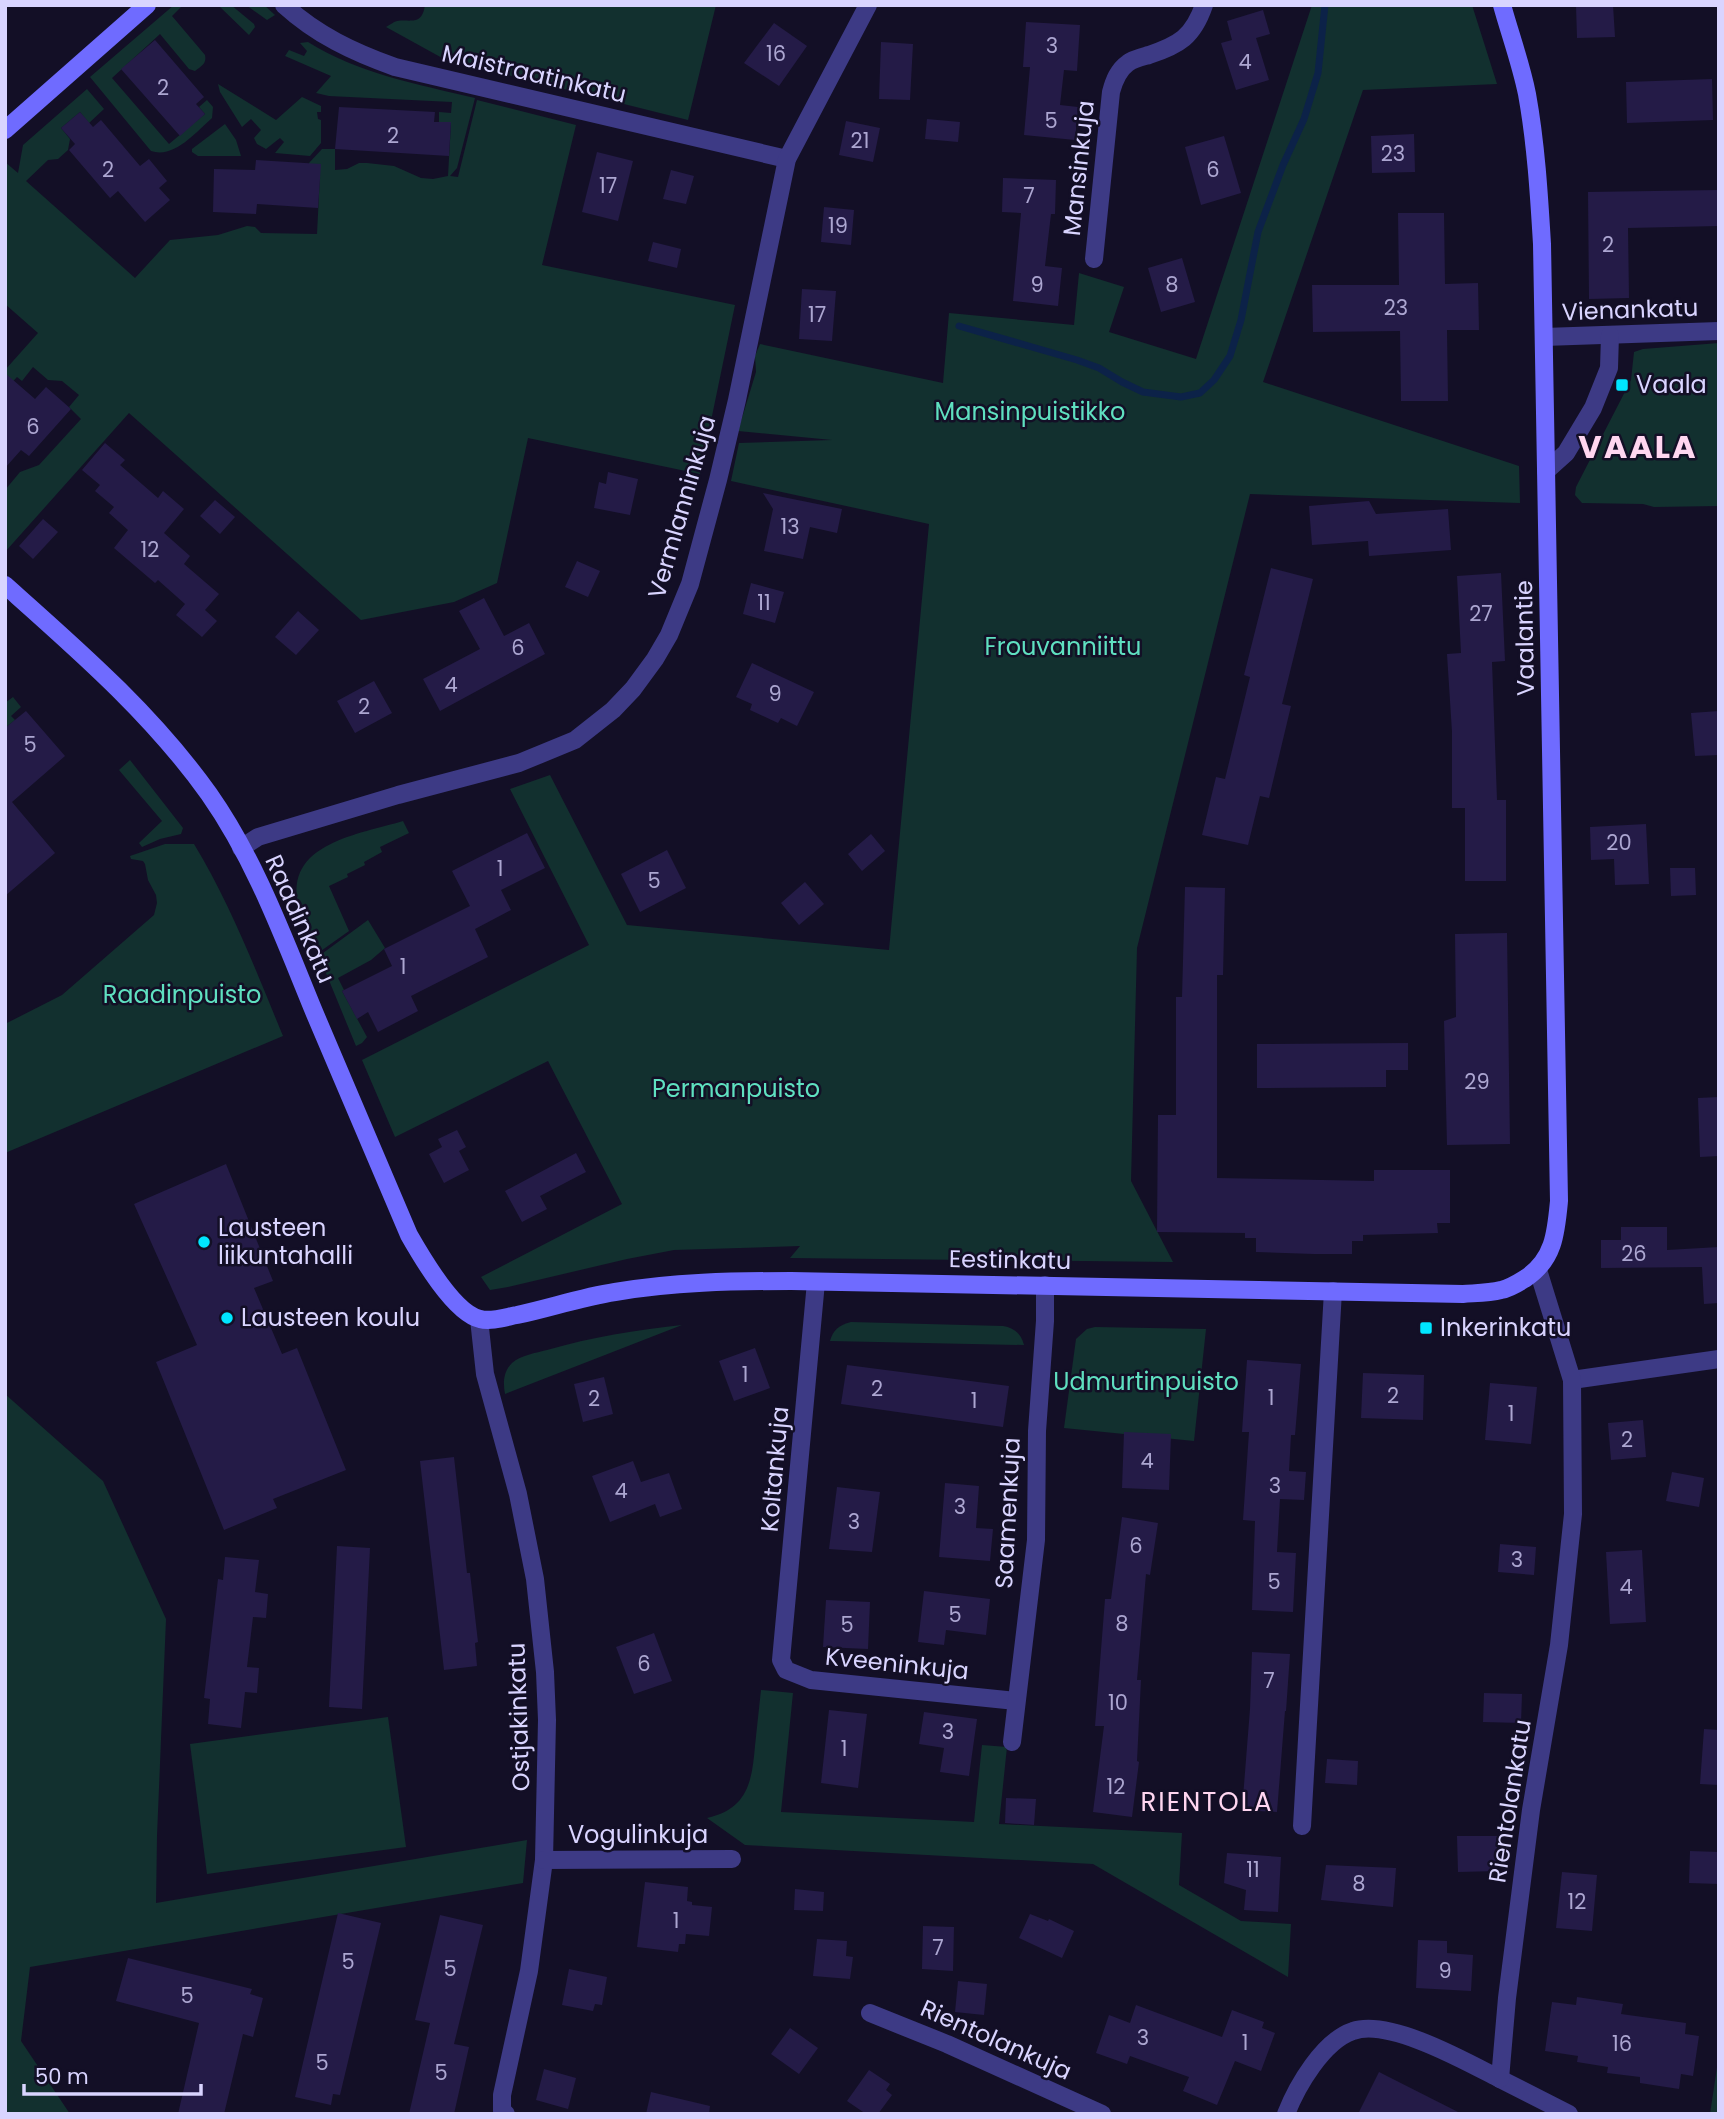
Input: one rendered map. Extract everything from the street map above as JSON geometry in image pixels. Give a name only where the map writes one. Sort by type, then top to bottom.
[{"type":"street","points":[[5,130],[147,5]]},
{"type":"street","name":"Maistraatinkatu","points":[[284,5],[304,23],[341,45],[395,67],[787,159]]},
{"type":"street","name":"Vermlanninkuja","points":[[241,848],[258,837],[398,795],[519,763],[548,752],[575,740],[596,725],[633,689],[669,635],[690,584],[737,400],[787,159],[868,5]]},
{"type":"street","name":"Mansinkuja","points":[[1094,259],[1111,92],[1116,76],[1128,62],[1166,49],[1187,38],[1199,21],[1204,5]]},
{"type":"street","name":"Vaalantie","points":[[1502,5],[1526,90],[1535,141],[1542,244],[1559,1201],[1555,1237],[1548,1256],[1538,1270]]},
{"type":"street","name":"Vienankatu","points":[[1544,337],[1719,331]]},
{"type":"street","points":[[1546,471],[1566,453],[1593,408],[1609,368],[1610,335]]},
{"type":"street","name":"Raadinkatu","points":[[5,585],[151,721],[211,797],[275,915],[409,1235],[426,1266],[440,1283],[455,1301],[479,1319]]},
{"type":"street","name":"Eestinkatu","points":[[479,1319],[501,1318],[652,1286],[750,1281],[1463,1294],[1514,1286],[1538,1270]]},
{"type":"street","name":"Rientolankatu","points":[[1500,2078],[1507,1998],[1531,1810],[1559,1645],[1573,1514],[1572,1380],[1538,1270]]},
{"type":"street","name":"Koltankuja","points":[[781,1660],[816,1282]]},
{"type":"street","name":"Saamenkuja","points":[[1012,1742],[1036,1540],[1037,1431],[1045,1285]]},
{"type":"street","points":[[1302,1826],[1333,1291]]},
{"type":"street","name":"Ostjakinkatu","points":[[479,1319],[485,1374],[518,1494],[535,1579],[547,1708],[544,1860],[529,1971],[502,2095],[502,2111],[506,2114]]},
{"type":"street","points":[[1572,1380],[1719,1359]]},
{"type":"street","name":"Kveeninkuja","points":[[781,1660],[786,1670],[811,1680],[1016,1701]]},
{"type":"street","name":"Vogulinkuja","points":[[544,1860],[732,1859]]},
{"type":"street","name":"Rientolankuja","points":[[870,2013],[947,2044],[1102,2114]]},
{"type":"street","points":[[1286,2114],[1310,2070],[1337,2040],[1353,2031],[1370,2029],[1405,2036],[1449,2053],[1569,2114]]},
{"type":"green space","points":[[174,5],[183,5],[172,16],[205,55],[203,64],[195,71],[189,69],[160,34],[112,78],[169,144],[205,114],[199,107],[207,100],[213,107],[212,118],[176,148],[151,151],[90,77]]},
{"type":"green space","points":[[218,5],[231,5],[254,24],[255,27],[249,35]]},
{"type":"green space","points":[[246,5],[264,5],[275,15],[267,20]]},
{"type":"green space","points":[[425,5],[716,5],[688,120],[444,59],[386,27],[397,21],[419,19]]},
{"type":"green space","points":[[1312,5],[1472,5],[1497,84],[1363,90],[1263,382],[1519,466],[1520,503],[1250,494],[1137,948],[1131,1181],[1173,1262],[790,1258],[800,1246],[674,1250],[490,1290],[481,1277],[622,1204],[548,1061],[395,1137],[362,1060],[589,945],[510,789],[550,775],[627,925],[889,950],[929,524],[731,481],[739,443],[832,440],[738,431],[756,372],[755,356],[760,344],[943,383],[949,313],[1074,325],[1079,273],[1124,287],[1109,332],[1196,359]]},
{"type":"green space","points":[[308,42],[368,70],[475,98],[457,168],[450,176],[458,177],[477,100],[576,125],[542,265],[735,305],[700,474],[528,438],[497,583],[454,602],[361,620],[129,413],[5,552],[5,490],[20,472],[39,465],[81,419],[69,407],[79,395],[62,381],[48,380],[33,367],[22,381],[17,377],[5,390],[5,370],[38,333],[5,304],[5,162],[18,173],[23,145],[87,89],[104,109],[89,123],[80,112],[61,128],[70,139],[68,150],[58,159],[48,160],[26,181],[135,278],[170,240],[218,235],[247,226],[255,227],[261,233],[317,234],[320,174],[309,173],[309,163],[322,149],[335,149],[335,170],[367,163],[394,166],[421,178],[448,176],[451,123],[439,122],[439,112],[451,113],[452,102],[329,96],[316,93],[331,76],[285,56],[289,50],[304,56],[307,51],[300,43]]},
{"type":"green space","points":[[218,84],[276,120],[302,97],[321,106],[321,112],[317,112],[318,119],[321,120],[321,143],[310,156],[275,153],[284,142],[280,138],[266,149],[257,144],[254,138],[261,130],[251,119],[242,127],[220,92]]},
{"type":"green space","points":[[225,124],[236,140],[241,156],[198,156],[192,152],[192,149]]},
{"type":"green space","points":[[1719,343],[1719,506],[1654,507],[1643,504],[1582,503],[1575,495],[1576,487],[1631,380],[1634,352]]},
{"type":"green space","points":[[13,697],[21,707],[11,716],[15,720],[5,728],[5,703]]},
{"type":"green space","points":[[130,760],[183,828],[181,834],[142,847],[139,843],[162,821],[119,770]]},
{"type":"green space","points":[[403,821],[409,833],[380,847],[382,852],[364,862],[365,865],[329,886],[349,931],[318,953],[299,907],[297,885],[302,868],[313,855],[329,845]]},
{"type":"green space","name":"Raadinpuisto","points":[[165,844],[194,844],[231,914],[283,1036],[5,1153],[5,1024],[62,995],[154,915],[156,895],[148,880],[145,864],[143,861],[131,859],[130,856]]},
{"type":"green space","points":[[368,920],[385,948],[371,960],[338,978],[344,990],[342,991],[367,1037],[356,1046],[319,956]]},
{"type":"green space","name":"Udmurtinpuisto","points":[[851,1322],[1003,1326],[1017,1332],[1024,1345],[830,1341],[837,1329]]},
{"type":"green space","points":[[682,1325],[505,1394],[507,1370],[512,1363],[524,1356],[597,1338]]},
{"type":"green space","name":"Udmurtinpuisto","points":[[1087,1329],[1206,1329],[1194,1441],[1064,1428],[1076,1339]]},
{"type":"green space","points":[[5,1394],[103,1481],[166,1619],[156,1903],[527,1840],[523,1883],[30,1967],[21,2041],[70,2114],[5,2114]]},
{"type":"green space","points":[[761,1690],[793,1693],[781,1812],[974,1822],[982,1745],[1007,1747],[999,1824],[1182,1833],[1179,1885],[1241,1921],[1291,1924],[1288,1977],[1093,1864],[745,1845],[707,1818],[731,1808],[745,1792],[752,1771]]},
{"type":"green space","points":[[388,1717],[406,1847],[207,1874],[190,1744]]},
{"type":"green space","points":[[1719,2054],[1719,2114],[1710,2114]]},
{"type":"building","points":[[1576,5],[1613,5],[1615,37],[1577,38]]},
{"type":"building","points":[[1263,10],[1270,34],[1256,38],[1269,80],[1236,90],[1221,43],[1232,40],[1227,21]]},
{"type":"building","points":[[1026,22],[1080,25],[1077,71],[1064,70],[1060,105],[1078,107],[1075,140],[1024,135],[1030,67],[1023,67]]},
{"type":"building","points":[[774,23],[807,46],[779,86],[744,63]]},
{"type":"building","points":[[155,40],[204,97],[196,104],[205,114],[180,136],[121,69]]},
{"type":"building","points":[[881,42],[913,44],[910,100],[879,99]]},
{"type":"building","points":[[1712,79],[1713,120],[1627,123],[1626,82]]},
{"type":"building","points":[[339,107],[435,112],[434,122],[451,122],[449,156],[335,149]]},
{"type":"building","points":[[80,112],[93,127],[101,120],[140,166],[149,159],[167,181],[159,188],[170,200],[145,222],[118,191],[110,198],[69,150],[75,144],[61,128]]},
{"type":"building","points":[[927,119],[960,122],[958,142],[925,139]]},
{"type":"building","points":[[846,121],[880,128],[873,162],[839,155]]},
{"type":"building","points":[[1414,134],[1415,172],[1372,173],[1371,136]]},
{"type":"building","points":[[1224,136],[1241,193],[1201,205],[1185,147]]},
{"type":"building","points":[[597,152],[633,161],[618,221],[582,212]]},
{"type":"building","points":[[256,160],[321,164],[318,208],[257,204],[256,214],[213,212],[214,169],[255,170]]},
{"type":"building","points":[[671,170],[694,176],[686,204],[663,199]]},
{"type":"building","points":[[1003,178],[1056,180],[1055,214],[1051,214],[1045,266],[1062,268],[1058,306],[1013,301],[1021,213],[1002,212]]},
{"type":"building","points":[[1719,190],[1719,226],[1628,228],[1629,298],[1589,299],[1588,192]]},
{"type":"building","points":[[824,207],[854,210],[851,245],[821,242]]},
{"type":"building","points":[[1398,213],[1444,213],[1445,284],[1478,283],[1479,330],[1447,330],[1448,401],[1401,401],[1400,331],[1313,332],[1312,285],[1399,285]]},
{"type":"building","points":[[653,242],[681,249],[677,268],[648,261]]},
{"type":"building","points":[[1182,258],[1195,302],[1161,312],[1148,268]]},
{"type":"building","points":[[802,289],[836,291],[832,341],[799,339]]},
{"type":"building","points":[[5,373],[35,399],[46,387],[71,409],[29,456],[21,450],[5,468]]},
{"type":"building","points":[[105,443],[125,460],[120,465],[158,498],[163,491],[184,509],[164,533],[190,556],[184,564],[219,594],[205,610],[217,621],[202,637],[176,615],[185,604],[158,580],[155,583],[114,548],[128,530],[109,513],[114,507],[95,491],[100,485],[82,470]]},
{"type":"building","points":[[608,472],[638,479],[630,515],[594,508],[599,482],[606,484]]},
{"type":"building","points":[[763,493],[842,509],[837,533],[810,527],[803,559],[764,551],[773,509]]},
{"type":"building","points":[[215,500],[235,517],[220,534],[200,516]]},
{"type":"building","points":[[1369,501],[1376,514],[1448,509],[1451,550],[1369,556],[1368,541],[1312,545],[1309,506]]},
{"type":"building","points":[[43,519],[58,532],[33,559],[19,546]]},
{"type":"building","points":[[577,561],[600,571],[588,597],[565,587]]},
{"type":"building","points":[[1271,568],[1313,579],[1282,704],[1291,706],[1269,798],[1260,796],[1248,845],[1202,835],[1216,777],[1225,779],[1250,677],[1244,675]]},
{"type":"building","points":[[1501,573],[1505,661],[1492,662],[1497,800],[1506,800],[1506,881],[1465,881],[1465,808],[1452,808],[1452,732],[1447,654],[1461,653],[1457,576]]},
{"type":"building","points":[[751,583],[784,592],[775,623],[743,614]]},
{"type":"building","points":[[484,598],[504,636],[529,623],[545,654],[440,711],[423,679],[480,649],[459,611]]},
{"type":"building","points":[[298,611],[319,630],[296,655],[275,637]]},
{"type":"building","points":[[752,663],[814,692],[797,726],[781,718],[778,723],[750,710],[752,704],[736,697]]},
{"type":"building","points":[[374,681],[392,713],[355,733],[337,701]]},
{"type":"building","points":[[26,711],[65,756],[12,802],[55,853],[5,896],[5,728]]},
{"type":"building","points":[[1719,711],[1719,755],[1695,756],[1691,713]]},
{"type":"building","points":[[1646,824],[1649,884],[1615,885],[1614,859],[1591,860],[1590,827]]},
{"type":"building","points":[[527,833],[545,868],[501,890],[511,910],[475,929],[488,957],[411,996],[418,1011],[378,1032],[368,1012],[357,1019],[342,991],[392,966],[384,949],[470,906],[452,871]]},
{"type":"building","points":[[871,834],[885,851],[862,871],[848,854]]},
{"type":"building","points":[[667,850],[686,888],[640,912],[621,874]]},
{"type":"building","points":[[1670,868],[1695,868],[1696,895],[1671,896]]},
{"type":"building","points":[[805,882],[824,904],[799,925],[781,903]]},
{"type":"building","points":[[1185,887],[1225,888],[1223,975],[1217,975],[1217,1178],[1374,1181],[1374,1170],[1450,1170],[1450,1223],[1437,1223],[1438,1233],[1363,1235],[1363,1241],[1352,1241],[1352,1254],[1314,1254],[1256,1252],[1256,1238],[1245,1238],[1245,1233],[1157,1232],[1158,1115],[1176,1115],[1176,997],[1182,997]]},
{"type":"building","points":[[1507,933],[1510,1144],[1447,1145],[1444,1021],[1456,1017],[1455,934]]},
{"type":"building","points":[[1408,1043],[1408,1070],[1386,1070],[1386,1087],[1257,1088],[1257,1044]]},
{"type":"building","points":[[1719,1097],[1719,1156],[1700,1157],[1698,1098]]},
{"type":"building","points":[[457,1130],[466,1147],[459,1151],[469,1170],[444,1183],[429,1154],[442,1147],[438,1139]]},
{"type":"building","points":[[576,1153],[586,1172],[540,1196],[547,1209],[522,1222],[505,1191]]},
{"type":"building","points":[[226,1164],[273,1281],[254,1288],[282,1354],[297,1348],[346,1470],[273,1499],[277,1508],[224,1530],[156,1362],[197,1345],[134,1204]]},
{"type":"building","points":[[1621,1227],[1667,1227],[1667,1250],[1719,1247],[1719,1303],[1704,1304],[1702,1267],[1601,1268],[1601,1240],[1621,1240]]},
{"type":"building","points":[[755,1348],[770,1388],[734,1401],[719,1361]]},
{"type":"building","points":[[1247,1360],[1301,1364],[1289,1471],[1306,1472],[1304,1500],[1280,1499],[1277,1552],[1296,1553],[1293,1612],[1252,1610],[1255,1521],[1243,1520],[1249,1432],[1242,1432]]},
{"type":"building","points":[[847,1365],[1009,1386],[1003,1427],[841,1404]]},
{"type":"building","points":[[1363,1373],[1424,1375],[1423,1420],[1361,1418]]},
{"type":"building","points":[[604,1377],[613,1414],[583,1422],[574,1384]]},
{"type":"building","points":[[1490,1383],[1537,1387],[1531,1444],[1485,1440]]},
{"type":"building","points":[[1643,1420],[1646,1457],[1611,1460],[1608,1423]]},
{"type":"building","points":[[1124,1432],[1171,1434],[1169,1490],[1122,1488]]},
{"type":"building","points":[[454,1457],[478,1642],[475,1643],[477,1666],[444,1670],[420,1461]]},
{"type":"building","points":[[633,1461],[641,1482],[669,1473],[682,1509],[660,1517],[655,1504],[610,1522],[592,1476]]},
{"type":"building","points":[[1672,1472],[1704,1478],[1699,1507],[1666,1501]]},
{"type":"building","points":[[945,1483],[979,1486],[976,1528],[993,1529],[990,1561],[939,1557]]},
{"type":"building","points":[[837,1487],[880,1492],[872,1552],[829,1549]]},
{"type":"building","points":[[1122,1517],[1158,1523],[1150,1575],[1146,1574],[1137,1680],[1141,1680],[1139,1762],[1132,1817],[1093,1812],[1104,1726],[1095,1726],[1105,1599],[1111,1599]]},
{"type":"building","points":[[1500,1544],[1536,1547],[1534,1575],[1498,1572]]},
{"type":"building","points":[[337,1546],[370,1548],[362,1709],[329,1707]]},
{"type":"building","points":[[1642,1550],[1646,1622],[1610,1624],[1606,1552]]},
{"type":"building","points":[[225,1557],[259,1560],[255,1592],[268,1594],[266,1618],[253,1617],[247,1667],[259,1668],[257,1693],[245,1692],[241,1728],[208,1724],[210,1699],[204,1698],[218,1579],[223,1580]]},
{"type":"building","points":[[924,1591],[990,1599],[986,1635],[946,1630],[944,1645],[918,1642]]},
{"type":"building","points":[[826,1600],[870,1602],[868,1649],[823,1647]]},
{"type":"building","points":[[654,1633],[672,1681],[634,1694],[616,1647]]},
{"type":"building","points":[[1252,1652],[1290,1654],[1277,1812],[1242,1810]]},
{"type":"building","points":[[1484,1693],[1522,1694],[1521,1723],[1483,1722]]},
{"type":"building","points":[[829,1710],[867,1714],[858,1788],[821,1783]]},
{"type":"building","points":[[924,1712],[977,1719],[969,1776],[940,1772],[944,1748],[919,1744]]},
{"type":"building","points":[[1704,1729],[1719,1730],[1719,1785],[1700,1784]]},
{"type":"building","points":[[1327,1759],[1358,1761],[1357,1785],[1325,1783]]},
{"type":"building","points":[[1006,1798],[1036,1799],[1034,1825],[1005,1823]]},
{"type":"building","points":[[1457,1836],[1497,1836],[1498,1871],[1458,1872]]},
{"type":"building","points":[[1690,1851],[1719,1852],[1719,1884],[1689,1883]]},
{"type":"building","points":[[1227,1853],[1281,1857],[1278,1912],[1244,1910],[1246,1890],[1224,1883]]},
{"type":"building","points":[[1326,1865],[1396,1868],[1393,1907],[1321,1900]]},
{"type":"building","points":[[1562,1872],[1597,1875],[1592,1931],[1556,1928]]},
{"type":"building","points":[[645,1882],[688,1887],[687,1901],[692,1902],[692,1905],[712,1907],[709,1936],[686,1934],[685,1944],[679,1944],[678,1952],[637,1947]]},
{"type":"building","points":[[795,1889],[824,1892],[823,1911],[794,1910]]},
{"type":"building","points":[[338,1913],[381,1923],[340,2095],[333,2094],[331,2105],[295,2097]]},
{"type":"building","points":[[1030,1914],[1048,1921],[1049,1919],[1074,1931],[1062,1958],[1019,1938]]},
{"type":"building","points":[[440,1915],[483,1925],[454,2044],[469,2047],[454,2114],[409,2114],[430,2023],[415,2020]]},
{"type":"building","points":[[923,1926],[954,1927],[953,1971],[922,1969]]},
{"type":"building","points":[[817,1939],[847,1941],[846,1956],[853,1957],[850,1979],[813,1976]]},
{"type":"building","points":[[1418,1940],[1447,1941],[1447,1953],[1473,1955],[1471,1991],[1416,1988]]},
{"type":"building","points":[[128,1958],[252,1989],[250,1994],[263,1998],[253,2037],[243,2034],[224,2114],[178,2114],[199,2023],[116,2001]]},
{"type":"building","points":[[569,1969],[607,1977],[602,2005],[595,2004],[593,2011],[562,2005]]},
{"type":"building","points":[[958,1981],[987,1984],[984,2015],[955,2012]]},
{"type":"building","points":[[1577,1997],[1623,2004],[1621,2014],[1686,2023],[1685,2034],[1699,2036],[1693,2076],[1681,2074],[1679,2089],[1640,2083],[1640,2077],[1607,2073],[1608,2067],[1577,2062],[1578,2056],[1545,2051],[1552,2002],[1576,2005]]},
{"type":"building","points":[[1136,2005],[1222,2037],[1232,2010],[1264,2022],[1262,2028],[1275,2033],[1261,2071],[1235,2061],[1217,2105],[1183,2091],[1189,2077],[1130,2056],[1127,2064],[1096,2053],[1109,2015],[1130,2023]]},
{"type":"building","points":[[790,2028],[818,2048],[799,2074],[771,2054]]},
{"type":"building","points":[[544,2069],[576,2078],[568,2109],[536,2100]]},
{"type":"building","points":[[869,2070],[890,2084],[886,2090],[892,2095],[878,2114],[866,2114],[847,2101]]},
{"type":"building","points":[[1379,2072],[1462,2114],[1358,2114]]},
{"type":"building","points":[[651,2092],[710,2106],[709,2114],[646,2114]]},
{"type":"waterway","points":[[959,326],[1077,360],[1099,368],[1143,392],[1181,397],[1200,393],[1214,380],[1230,356],[1241,320],[1258,232],[1283,165],[1304,119],[1318,73],[1325,5]]},
{"type":"place","name":"Vaala","points":[[1622,385]]},
{"type":"place","name":"Lausteen liikuntahalli","points":[[204,1242]]},
{"type":"place","name":"Lausteen koulu","points":[[227,1318]]},
{"type":"place","name":"Inkerinkatu","points":[[1426,1328]]},
{"type":"district","name":"VAALA","points":[[1638,447]]},
{"type":"district","name":"RIENTOLA","points":[[1207,1802]]},
{"type":"park label","name":"Mansinpuistikko","points":[[1030,412]]},
{"type":"park label","name":"Frouvanniittu","points":[[1063,647]]},
{"type":"park label","name":"Permanpuisto","points":[[736,1089]]}]
